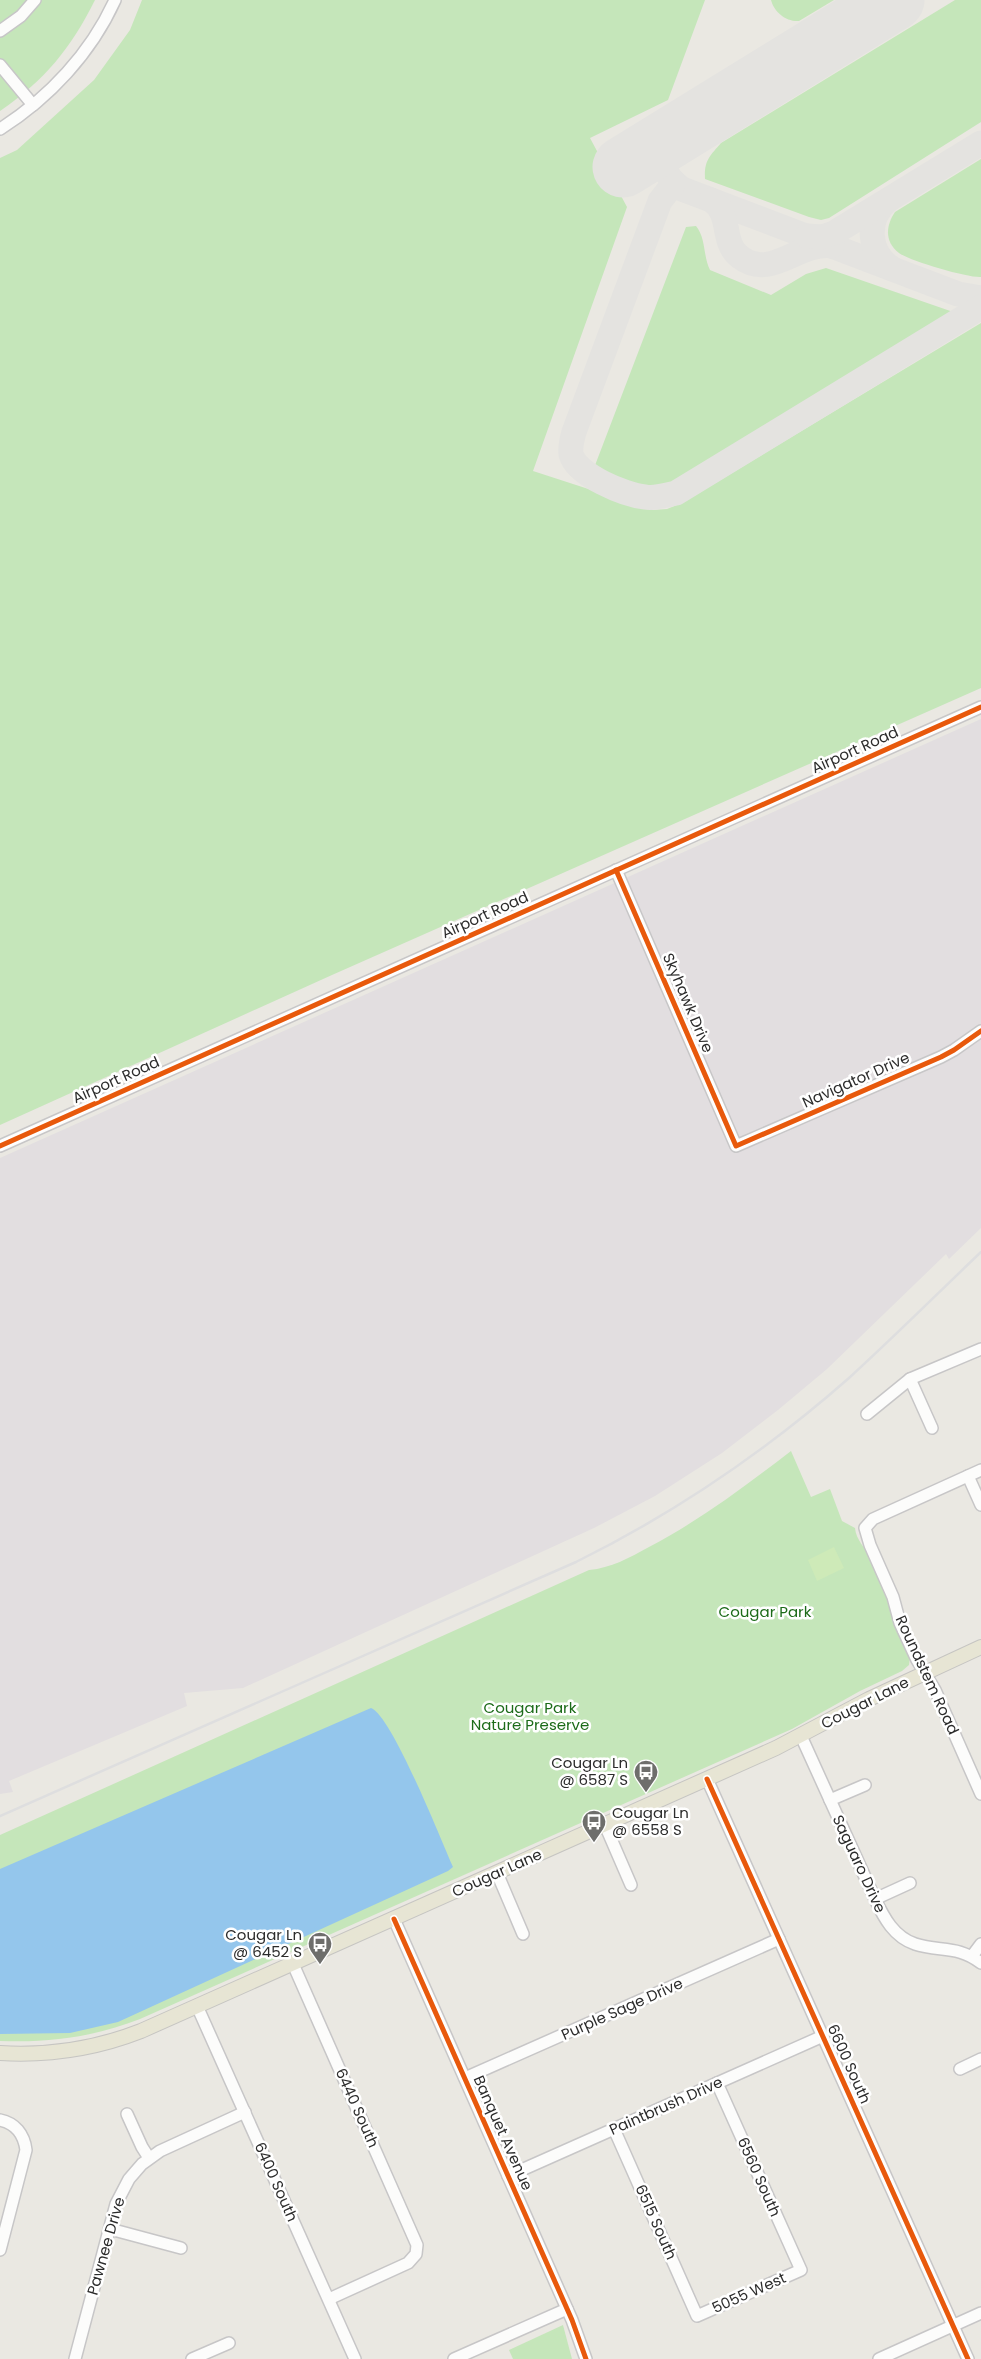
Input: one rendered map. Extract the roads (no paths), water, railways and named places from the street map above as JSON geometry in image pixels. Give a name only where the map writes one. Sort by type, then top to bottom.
[{"type":"main road","name":"Cougar Lane","points":[[0,2053],[45,2054],[96,2046],[141,2031],[802,1736],[869,1699],[981,1647]]},
{"type":"street","points":[[0,31],[21,16],[35,0]]},
{"type":"street","points":[[0,129],[33,106],[59,80],[83,52],[115,0]]},
{"type":"street","points":[[0,65],[33,106]]},
{"type":"street","name":"Airport Road","points":[[0,1146],[981,707]]},
{"type":"street","name":"Skyhawk Drive","points":[[616,870],[736,1146]]},
{"type":"street","name":"Navigator Drive","points":[[736,1146],[941,1057],[981,1031]]},
{"type":"street","points":[[867,1414],[910,1380],[981,1349]]},
{"type":"street","points":[[910,1380],[932,1428]]},
{"type":"street","points":[[981,1470],[968,1476],[981,1505]]},
{"type":"street","name":"Roundstem Road","points":[[968,1476],[873,1519],[865,1528],[870,1545],[893,1597],[900,1623],[924,1673],[935,1690],[981,1794]]},
{"type":"street","name":"Saguaro Drive","points":[[802,1736],[884,1919],[902,1938],[915,1944],[946,1948],[977,1960]]},
{"type":"street","name":"6600 South","points":[[707,1779],[968,2359]]},
{"type":"street","points":[[830,1800],[865,1785]]},
{"type":"street","points":[[605,1825],[631,1885]]},
{"type":"street","points":[[497,1873],[523,1934]]},
{"type":"street","points":[[875,1899],[910,1883]]},
{"type":"street","name":"Banquet Avenue","points":[[394,1918],[577,2331],[586,2359]]},
{"type":"street","name":"Purple Sage Drive","points":[[465,2078],[779,1939]]},
{"type":"street","points":[[977,1960],[981,1944]]},
{"type":"street","name":"6440 South","points":[[292,1964],[415,2236],[417,2245],[416,2254],[404,2265],[329,2299]]},
{"type":"street","name":"6400 South","points":[[197,2006],[355,2359]]},
{"type":"street","name":"Paintbrush Drive","points":[[508,2176],[823,2036]]},
{"type":"street","points":[[960,2069],[981,2059]]},
{"type":"street","name":"6560 South","points":[[717,2083],[801,2270]]},
{"type":"street","name":"Pawnee Drive","points":[[75,2359],[116,2204],[124,2186],[135,2171],[149,2158],[166,2148],[245,2112]]},
{"type":"street","points":[[127,2114],[149,2158]]},
{"type":"street","points":[[0,2120],[12,2124],[17,2129],[25,2142],[26,2150],[0,2250]]},
{"type":"street","name":"6515 South","points":[[614,2129],[697,2316]]},
{"type":"street","points":[[110,2229],[181,2248]]},
{"type":"street","name":"5055 West","points":[[697,2316],[801,2270]]},
{"type":"street","points":[[454,2359],[567,2309]]},
{"type":"street","points":[[879,2359],[981,2313]]},
{"type":"street","points":[[192,2359],[229,2343]]},
{"type":"water","points":[[371,1708],[380,1716],[391,1732],[403,1755],[453,1867],[448,1871],[118,2022],[70,2033],[0,2034],[0,1869]]},
{"type":"railway","points":[[0,1816],[576,1562],[649,1523],[718,1479],[818,1405],[866,1363],[981,1252]]},
{"type":"place","name":"Cougar Ln @ 6587 S","points":[[646,1793]]},
{"type":"place","name":"Cougar Ln @ 6558 S","points":[[594,1843]]},
{"type":"place","name":"Cougar Ln @ 6452 S","points":[[320,1965]]},
{"type":"park label","name":"Cougar Park","points":[[765,1612]]},
{"type":"park label","name":"Cougar Park Nature Preserve","points":[[530,1716]]}]
